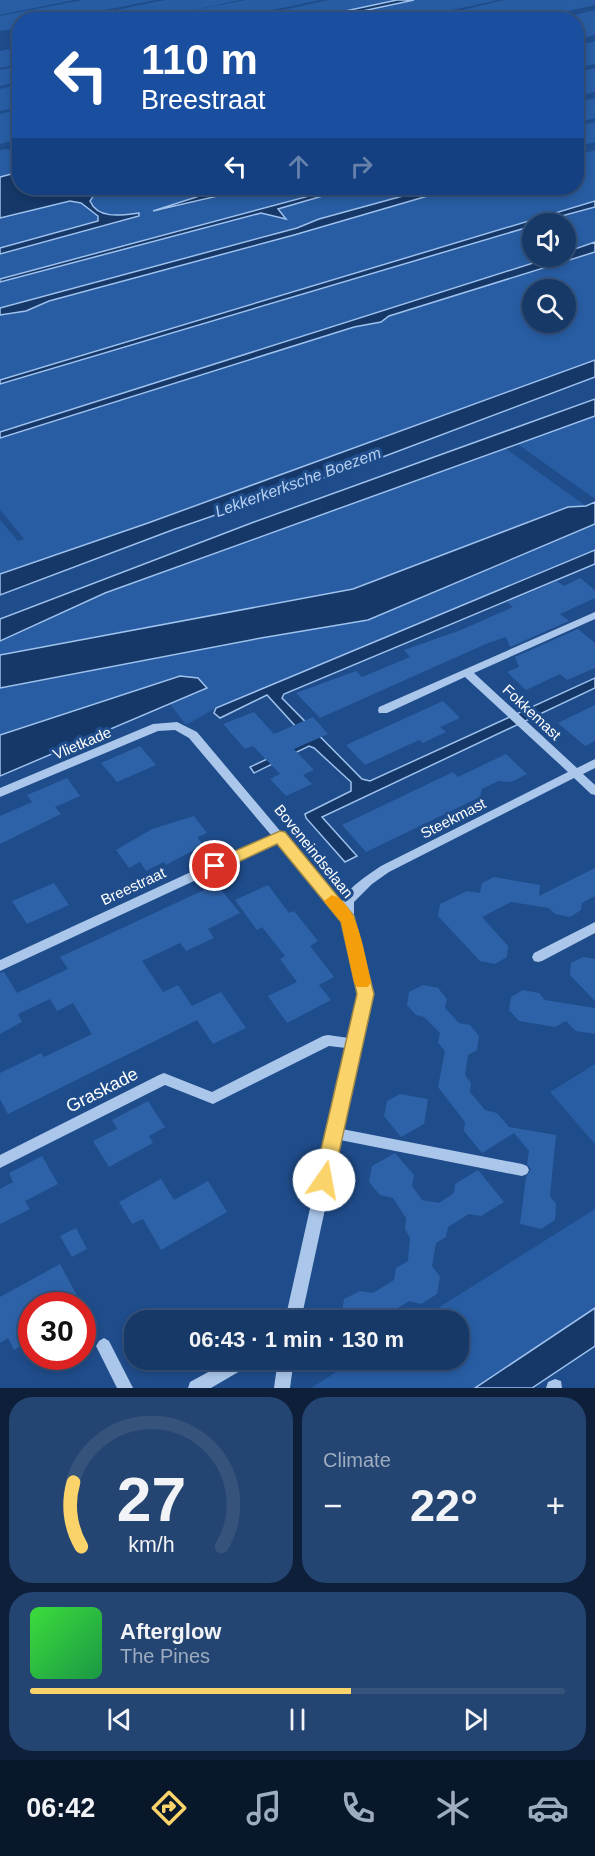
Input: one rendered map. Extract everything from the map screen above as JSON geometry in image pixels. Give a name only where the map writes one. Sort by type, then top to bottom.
[{"type":"street","points":[[383,710],[468,674],[595,615]]},
{"type":"street","name":"Fokkemast","points":[[468,674],[595,791]]},
{"type":"street","name":"Vlietkade","points":[[0,794],[157,727],[177,726]]},
{"type":"street","name":"Boveneindselaan","points":[[177,726],[193,735],[280,836],[348,920],[365,994],[294,1310]]},
{"type":"street","name":"Steekmast","points":[[348,920],[348,900],[368,881],[595,763]]},
{"type":"street","name":"Breestraat","points":[[0,966],[280,836]]},
{"type":"street","points":[[538,957],[595,927]]},
{"type":"street","name":"Graskade","points":[[0,1162],[164,1079],[213,1098],[328,1040],[354,1044]]},
{"type":"street","points":[[334,1133],[522,1170]]},
{"type":"street","points":[[104,1346],[126,1388]]},
{"type":"street","points":[[196,1388],[228,1370]]},
{"type":"street","points":[[282,1388],[284,1370]]},
{"type":"shaded area","points":[[0,0],[74,0],[12,12],[0,15]]},
{"type":"shaded area","points":[[83,0],[156,0],[95,12],[21,12]]},
{"type":"shaded area","points":[[165,0],[240,0],[194,10],[246,0],[320,0],[262,12],[106,12]]},
{"type":"shaded area","points":[[329,0],[397,0],[341,12],[273,12]]},
{"type":"shaded area","points":[[414,0],[498,0],[443,12],[361,12]]},
{"type":"shaded area","points":[[505,0],[595,0],[595,5],[564,12],[453,12]]},
{"type":"shaded area","points":[[595,10],[595,35],[584,38],[584,13]]},
{"type":"shaded area","points":[[12,14],[12,29],[0,31],[0,16]]},
{"type":"shaded area","points":[[595,41],[595,64],[584,66],[584,44]]},
{"type":"shaded area","points":[[12,48],[12,65],[0,68],[0,51]]},
{"type":"shaded area","points":[[12,67],[12,83],[0,86],[0,70]]},
{"type":"shaded area","points":[[595,68],[595,92],[584,95],[584,71]]},
{"type":"shaded area","points":[[12,86],[12,108],[0,111],[0,89]]},
{"type":"shaded area","points":[[595,98],[595,118],[584,121],[584,101]]},
{"type":"shaded area","points":[[12,111],[12,141],[0,144],[0,114]]},
{"type":"shaded area","points":[[595,122],[595,142],[584,145],[584,125]]},
{"type":"shaded area","points":[[7,149],[12,152],[12,174],[0,177],[0,150]]},
{"type":"shaded area","points":[[595,150],[595,201],[555,213],[522,213],[522,223],[0,380],[0,315],[26,311],[49,301],[294,235],[431,195],[584,195],[584,153]]},
{"type":"shaded area","points":[[94,195],[204,195],[157,212],[224,195],[313,195],[0,279],[0,254],[138,217],[139,214],[105,214],[94,208],[90,202]]},
{"type":"shaded area","points":[[323,195],[406,195],[319,219],[297,228],[0,308],[0,282],[261,213],[273,214],[284,219],[286,218],[278,211],[285,205]]},
{"type":"shaded area","points":[[70,201],[81,203],[98,216],[98,221],[0,248],[0,218]]},
{"type":"shaded area","points":[[595,207],[595,242],[576,249],[576,213]]},
{"type":"shaded area","points":[[522,229],[522,267],[0,432],[0,384]]},
{"type":"shaded area","points":[[595,252],[595,360],[148,523],[0,574],[0,520],[18,541],[24,539],[0,510],[0,438],[354,327],[381,322],[389,316],[547,267],[576,267],[576,258]]},
{"type":"shaded area","points":[[595,416],[595,499],[516,443]]},
{"type":"shaded area","points":[[505,448],[586,506],[568,507],[353,589],[0,655],[0,641],[105,593]]},
{"type":"shaded area","points":[[595,524],[595,550],[216,708],[186,725],[170,704],[207,688],[180,676],[0,735],[0,688],[368,620]]},
{"type":"shaded area","points":[[595,1064],[595,1144],[550,1092]]},
{"type":"shaded area","points":[[595,1209],[595,1308],[475,1388],[311,1388],[340,1370],[469,1370],[469,1310],[435,1310]]},
{"type":"water","points":[[397,0],[414,0],[358,12],[341,12]]},
{"type":"water","points":[[12,174],[12,195],[94,195],[90,201],[94,207],[105,214],[139,213],[139,216],[0,254],[0,248],[98,221],[98,216],[81,203],[70,201],[0,218],[0,177]]},
{"type":"water","points":[[203,195],[222,195],[153,211]]},
{"type":"water","points":[[313,195],[326,195],[278,209],[286,219],[261,213],[0,282],[0,279]]},
{"type":"water","points":[[406,195],[431,195],[294,235],[49,301],[26,311],[0,315],[0,308],[297,228],[319,219]]},
{"type":"water","points":[[595,201],[595,207],[573,213],[555,213]]},
{"type":"water","points":[[522,223],[522,229],[0,384],[0,380]]},
{"type":"water","points":[[595,242],[595,252],[576,258],[576,249]]},
{"type":"water","points":[[522,267],[547,267],[389,316],[381,322],[354,327],[0,438],[0,432]]},
{"type":"water","name":"Lekkerkerksche Boezem","points":[[595,360],[595,377],[372,461],[175,529],[0,595],[0,574],[148,523]]},
{"type":"water","points":[[595,399],[595,416],[105,593],[0,641],[0,619],[254,522]]},
{"type":"water","points":[[595,502],[595,524],[368,620],[0,688],[0,655],[353,589],[568,507],[586,506]]},
{"type":"water","points":[[595,550],[595,564],[284,694],[282,698],[362,779],[370,781],[595,678],[595,688],[322,817],[357,856],[345,862],[305,814],[351,791],[351,782],[309,746],[254,773],[250,767],[308,740],[267,695],[220,718],[214,713],[216,708]]},
{"type":"water","points":[[180,676],[198,678],[207,688],[0,776],[0,735]]},
{"type":"water","points":[[595,1308],[595,1346],[532,1388],[475,1388]]},
{"type":"building","points":[[580,578],[595,590],[595,598],[560,614],[569,621],[510,647],[506,637],[488,643],[320,718],[296,693],[356,671],[362,677],[410,657],[404,650],[461,630],[513,607],[507,602],[557,581],[564,586]]},
{"type":"building","points":[[578,629],[595,643],[595,668],[567,680],[560,674],[526,690],[507,672],[519,667],[515,657]]},
{"type":"building","points":[[443,701],[460,718],[440,727],[446,732],[423,743],[419,740],[365,765],[346,745]]},
{"type":"building","points":[[595,705],[595,741],[585,746],[558,723]]},
{"type":"building","points":[[254,712],[274,734],[313,717],[328,734],[294,749],[314,770],[303,775],[312,784],[286,796],[270,779],[280,774],[253,746],[245,749],[223,724]]},
{"type":"building","points":[[140,746],[156,765],[117,782],[101,763]]},
{"type":"building","points":[[506,754],[527,774],[511,782],[499,781],[492,784],[482,789],[480,797],[366,852],[342,825],[453,772],[458,777]]},
{"type":"building","points":[[67,778],[80,796],[55,807],[61,814],[0,844],[0,816],[32,802],[27,795]]},
{"type":"building","points":[[194,816],[207,833],[197,837],[203,845],[166,865],[164,862],[146,871],[140,862],[129,868],[116,850],[152,829]]},
{"type":"building","points":[[595,868],[595,896],[582,903],[581,910],[570,917],[555,914],[549,908],[511,902],[482,917],[508,946],[507,957],[495,964],[480,961],[438,916],[440,904],[467,891],[480,893],[482,883],[494,877],[540,885],[539,896]]},
{"type":"building","points":[[54,883],[69,905],[27,924],[12,901]]},
{"type":"building","points":[[268,885],[289,913],[294,911],[318,941],[310,946],[334,977],[319,985],[331,1000],[287,1023],[268,996],[297,982],[280,959],[285,956],[262,927],[257,930],[235,900]]},
{"type":"building","points":[[218,886],[240,913],[208,929],[214,938],[186,951],[180,943],[142,961],[163,992],[178,985],[192,1006],[221,992],[246,1028],[213,1044],[197,1020],[8,1114],[0,1099],[0,1073],[41,1053],[44,1057],[92,1034],[73,1003],[57,1011],[50,999],[18,1014],[22,1022],[0,1034],[0,973],[4,972],[17,993],[68,969],[60,957],[206,889],[208,891]]},
{"type":"building","points":[[583,957],[595,959],[595,1001],[570,975],[571,963]]},
{"type":"building","points":[[423,985],[438,988],[447,999],[445,1008],[459,1023],[470,1025],[479,1036],[477,1050],[468,1055],[465,1075],[471,1083],[470,1092],[485,1110],[497,1113],[514,1133],[482,1153],[464,1131],[465,1122],[438,1087],[445,1051],[438,1043],[440,1033],[424,1017],[416,1015],[407,1005],[409,992]]},
{"type":"building","points":[[523,990],[539,993],[545,1000],[595,1008],[595,1034],[576,1031],[566,1021],[555,1027],[519,1021],[509,1010],[511,997]]},
{"type":"building","points":[[400,1094],[428,1099],[424,1124],[401,1137],[384,1116],[387,1101]]},
{"type":"building","points":[[148,1101],[165,1127],[149,1136],[153,1143],[109,1167],[93,1141],[117,1129],[112,1120]]},
{"type":"building","points":[[509,1127],[556,1135],[550,1196],[556,1204],[555,1220],[541,1229],[520,1224],[526,1177],[531,1169],[527,1164],[529,1151]]},
{"type":"building","points":[[395,1153],[414,1175],[412,1186],[422,1200],[439,1203],[454,1193],[455,1184],[478,1170],[504,1202],[481,1216],[469,1214],[448,1227],[446,1237],[436,1243],[432,1266],[440,1277],[437,1294],[421,1304],[409,1301],[395,1310],[342,1310],[344,1299],[360,1291],[373,1293],[394,1280],[396,1268],[408,1261],[410,1238],[405,1229],[406,1218],[393,1198],[380,1195],[369,1182],[372,1166]]},
{"type":"building","points":[[42,1156],[58,1184],[25,1201],[30,1209],[0,1224],[0,1189],[13,1182],[9,1173]]},
{"type":"building","points":[[161,1179],[174,1200],[208,1181],[227,1212],[161,1250],[143,1219],[132,1224],[119,1202]]},
{"type":"building","points":[[76,1228],[87,1249],[72,1257],[60,1236]]},
{"type":"building","points":[[60,1264],[75,1292],[18,1292],[18,1348],[14,1350],[8,1338],[0,1343],[0,1297]]},
{"type":"slow traffic","points":[[332,901],[348,920],[363,982]]},
{"type":"route","points":[[215,866],[280,836],[348,920],[365,994],[324,1180]]}]
